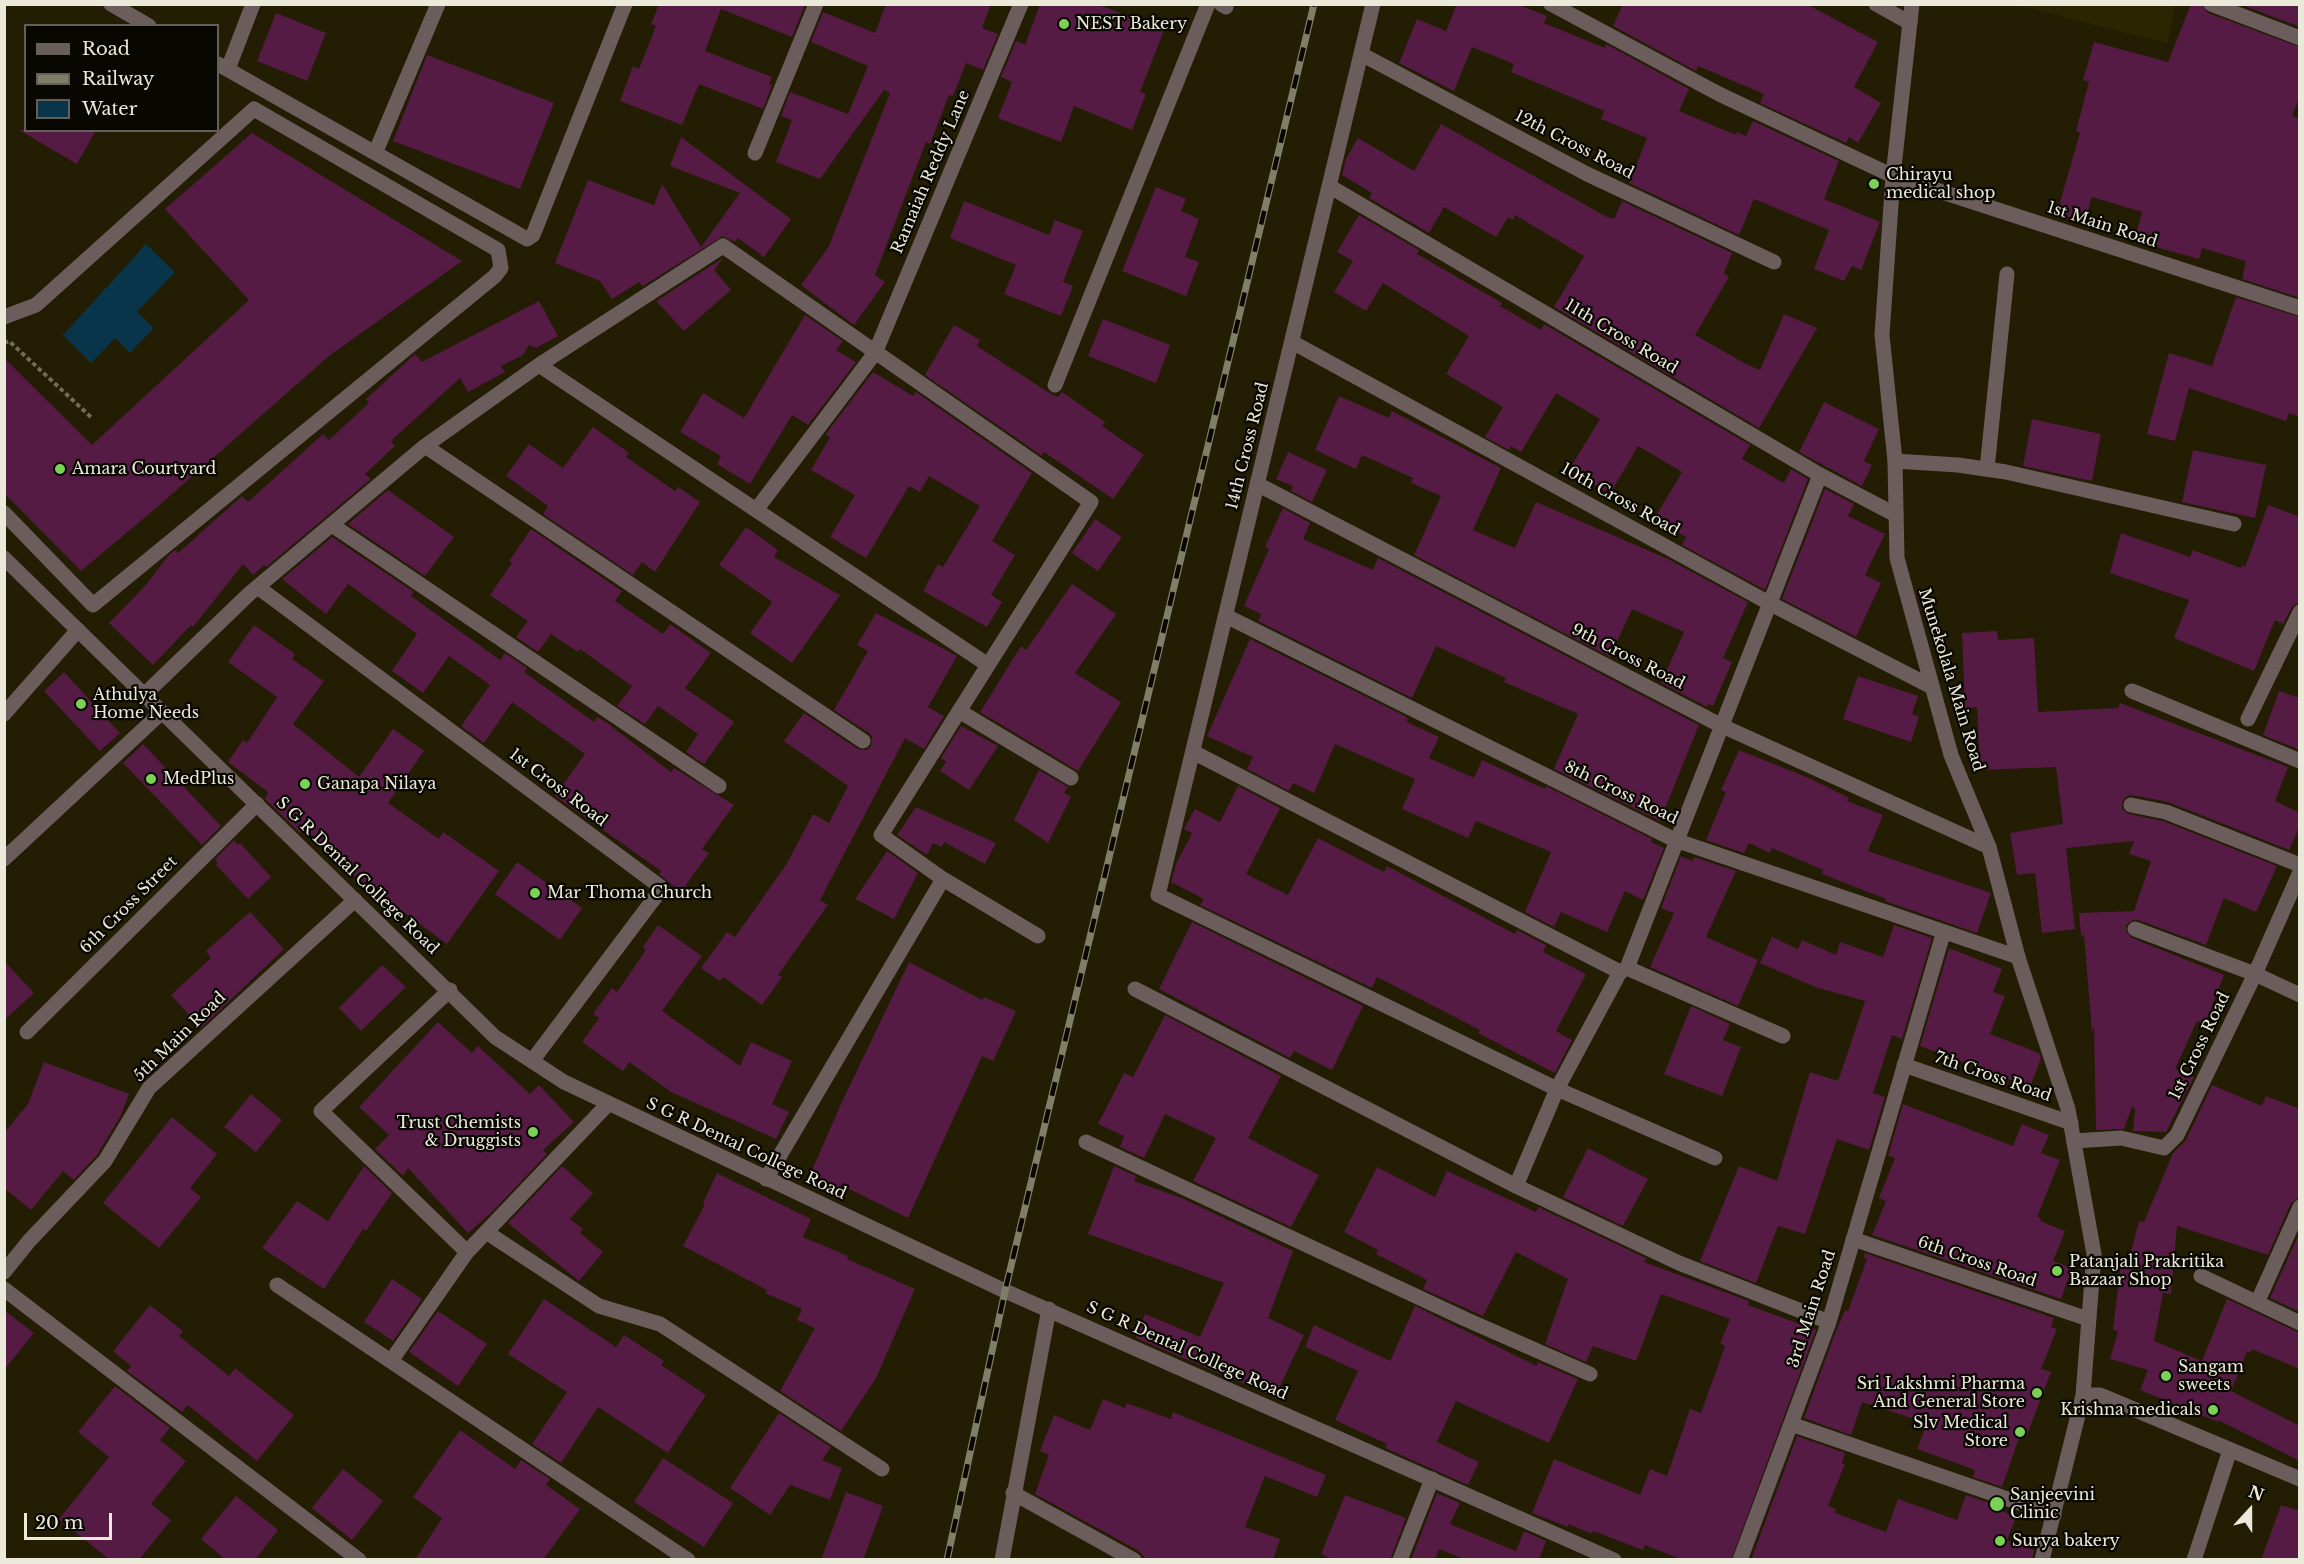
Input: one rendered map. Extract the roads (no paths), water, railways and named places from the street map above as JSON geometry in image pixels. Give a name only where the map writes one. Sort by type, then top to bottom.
[{"type":"street","points":[[111,4],[146,24]]},
{"type":"street","points":[[252,4],[223,67],[527,239],[531,238],[625,4]]},
{"type":"street","points":[[376,152],[438,4]]},
{"type":"street","points":[[755,153],[816,4]]},
{"type":"street","name":"Ramaiah Reddy Lane","points":[[756,510],[875,353],[1021,4]]},
{"type":"street","points":[[1055,385],[1208,4]]},
{"type":"street","name":"14th Cross Road","points":[[1373,4],[1158,895],[1557,1089]]},
{"type":"street","points":[[1551,4],[1719,93],[1893,176]]},
{"type":"street","points":[[1876,4],[1910,23]]},
{"type":"street","name":"Munekolala Main Road","points":[[1912,4],[1893,176],[1882,335],[1894,461],[1897,558],[1951,755],[1989,847],[2018,957],[2071,1123],[2094,1254],[2083,1395],[2042,1560]]},
{"type":"street","points":[[2211,4],[2300,38]]},
{"type":"street","name":"12th Cross Road","points":[[1361,54],[1587,174],[1774,262]]},
{"type":"street","points":[[4,317],[36,305],[254,109],[498,250],[501,268],[495,276],[93,604],[4,513]]},
{"type":"street","name":"1st Main Road","points":[[1893,176],[2300,308]]},
{"type":"street","name":"11th Cross Road","points":[[1329,186],[1820,475],[1896,514]]},
{"type":"street","points":[[144,695],[259,588],[425,446],[539,365],[723,246],[1090,502],[881,835],[943,879],[1038,936]]},
{"type":"street","points":[[1987,469],[2007,274]]},
{"type":"street","name":"10th Cross Road","points":[[1292,342],[1769,603],[1932,687]]},
{"type":"street","points":[[539,365],[988,665]]},
{"type":"street","points":[[425,446],[862,741]]},
{"type":"street","points":[[1894,461],[1987,469],[2050,480],[2234,524]]},
{"type":"street","points":[[1516,1186],[1557,1089],[1623,970],[1820,475]]},
{"type":"street","name":"9th Cross Road","points":[[1257,484],[1720,725],[1989,847]]},
{"type":"street","points":[[332,525],[719,786]]},
{"type":"street","name":"S G R Dental College Road","points":[[7,565],[78,630],[450,990],[495,1037],[564,1082],[1005,1292],[1614,1560]]},
{"type":"street","name":"1st Cross Road","points":[[259,588],[662,888],[532,1061]]},
{"type":"street","points":[[2248,719],[2300,612]]},
{"type":"street","name":"8th Cross Road","points":[[1226,616],[1675,840],[1943,934],[2018,957]]},
{"type":"street","points":[[4,714],[78,630]]},
{"type":"street","points":[[2132,691],[2300,761]]},
{"type":"street","points":[[959,711],[1071,778]]},
{"type":"street","points":[[4,859],[162,712]]},
{"type":"street","points":[[1193,752],[1623,970],[1783,1036]]},
{"type":"street","name":"6th Cross Street","points":[[27,1032],[257,804]]},
{"type":"street","points":[[2131,805],[2166,812],[2300,865]]},
{"type":"street","name":"1st Cross Road","points":[[2074,1141],[2121,1138],[2164,1148],[2177,1135],[2255,974],[2300,872]]},
{"type":"street","points":[[766,1179],[943,879]]},
{"type":"street","name":"5th Main Road","points":[[4,1272],[29,1240],[105,1161],[148,1088],[355,900]]},
{"type":"street","points":[[2135,929],[2255,974],[2300,995]]},
{"type":"street","name":"3rd Main Road","points":[[1740,1560],[1829,1322],[1943,934]]},
{"type":"street","points":[[1136,989],[1516,1186],[1679,1263],[1829,1322]]},
{"type":"street","points":[[450,990],[321,1111],[467,1252]]},
{"type":"street","name":"7th Cross Road","points":[[1904,1065],[2071,1123]]},
{"type":"street","points":[[1557,1089],[1715,1158]]},
{"type":"street","points":[[391,1361],[467,1252],[608,1104]]},
{"type":"street","points":[[1086,1142],[1465,1320],[1590,1374]]},
{"type":"street","points":[[2257,1303],[2300,1207]]},
{"type":"street","points":[[486,1232],[599,1306],[660,1324],[882,1469]]},
{"type":"street","name":"6th Cross Road","points":[[1853,1239],[2088,1319]]},
{"type":"street","points":[[2201,1276],[2300,1323]]},
{"type":"street","points":[[277,1285],[688,1560]]},
{"type":"street","points":[[4,1289],[359,1560]]},
{"type":"street","points":[[1002,1560],[1049,1310]]},
{"type":"street","points":[[2083,1395],[2100,1395],[2300,1479]]},
{"type":"street","points":[[1791,1424],[2054,1515]]},
{"type":"street","points":[[2194,1560],[2230,1450]]},
{"type":"street","points":[[1400,1560],[1432,1479]]},
{"type":"street","points":[[1014,1492],[1134,1560]]},
{"type":"water","points":[[146,244],[175,272],[137,312],[154,328],[130,353],[115,338],[91,363],[63,335]]},
{"type":"railway","points":[[947,1560],[1005,1291],[1314,4]]},
{"type":"place","name":"NEST Bakery","points":[[1064,24]]},
{"type":"place","name":"Chirayu medical shop","points":[[1874,184]]},
{"type":"place","name":"Amara Courtyard","points":[[60,469]]},
{"type":"place","name":"Athulya Home Needs","points":[[81,704]]},
{"type":"place","name":"MedPlus","points":[[151,779]]},
{"type":"place","name":"Ganapa Nilaya","points":[[305,784]]},
{"type":"place","name":"Mar Thoma Church","points":[[535,893]]},
{"type":"place","name":"Trust Chemists & Druggists","points":[[533,1132]]},
{"type":"place","name":"Patanjali Prakritika Bazaar Shop","points":[[2057,1271]]},
{"type":"place","name":"Sangam sweets","points":[[2166,1376]]},
{"type":"place","name":"Sri Lakshmi Pharma And General Store","points":[[2037,1393]]},
{"type":"place","name":"Krishna medicals","points":[[2213,1410]]},
{"type":"place","name":"Slv Medical Store","points":[[2020,1432]]},
{"type":"place","name":"Sanjeevini Clinic","points":[[1997,1504]]},
{"type":"place","name":"Surya bakery","points":[[2000,1541]]}]
